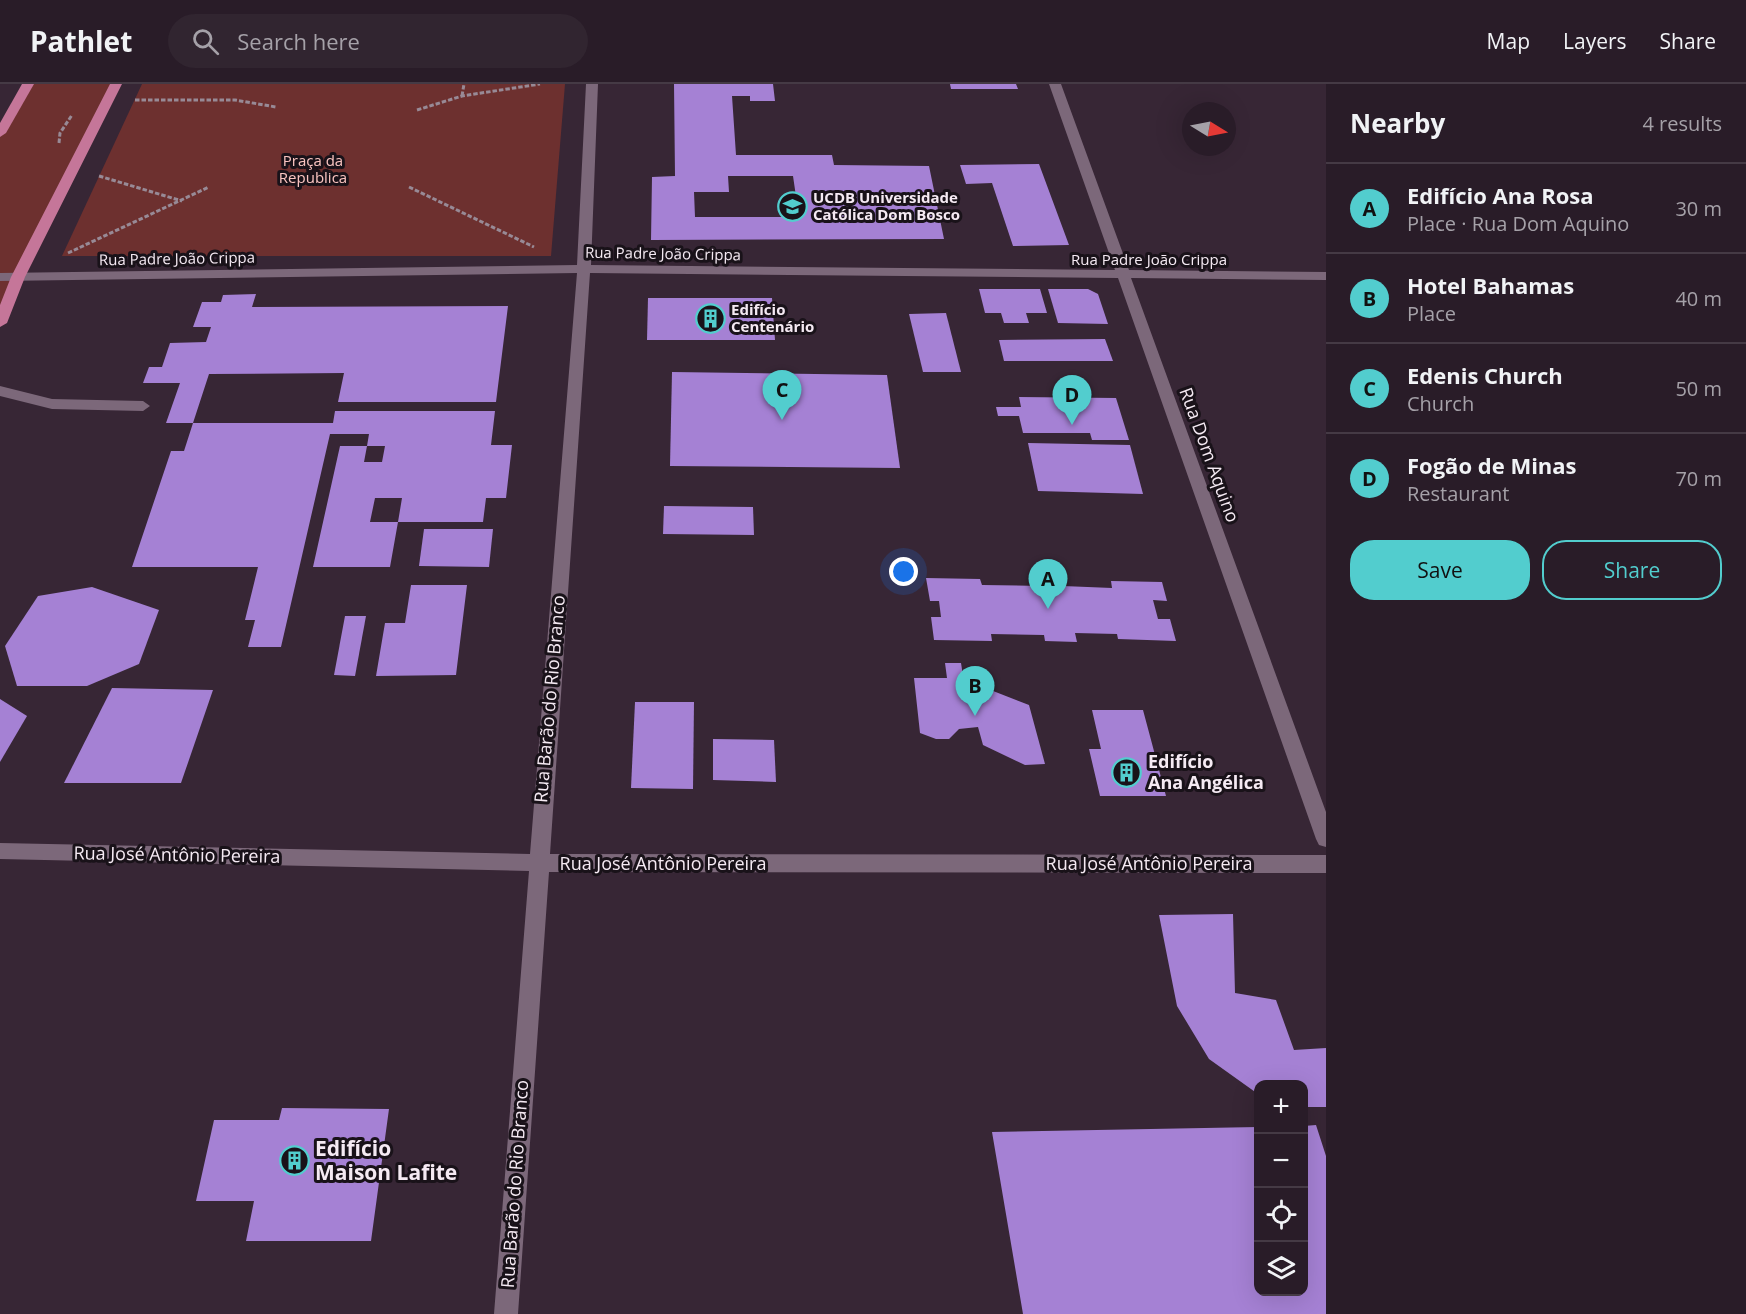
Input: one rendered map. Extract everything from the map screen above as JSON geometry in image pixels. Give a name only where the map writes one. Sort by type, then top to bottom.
[{"type":"main road","points":[[0,133],[4,119],[28,84]]},
{"type":"main road","points":[[0,323],[18,277],[116,84]]},
{"type":"street","name":"Rua Barão do Rio Branco","points":[[506,1314],[537,863],[584,269],[592,84]]},
{"type":"street","name":"Rua Dom Aquino","points":[[1055,84],[1326,839]]},
{"type":"street","name":"Rua Padre João Crippa","points":[[0,278],[584,269],[1124,276],[1326,276]]},
{"type":"street","points":[[0,391],[14,397],[45,404],[143,406]]},
{"type":"street","name":"Rua José Antônio Pereira","points":[[0,851],[537,863],[1326,864]]},
{"type":"path","points":[[462,96],[464,84]]},
{"type":"path","points":[[417,110],[462,96],[501,92],[540,84]]},
{"type":"path","points":[[135,100],[235,99],[276,107]]},
{"type":"path","points":[[99,176],[183,201]]},
{"type":"path","points":[[62,256],[209,187]]},
{"type":"path","points":[[409,187],[541,251]]},
{"type":"green space","points":[[28,84],[116,84],[0,323],[0,133]]},
{"type":"green space","name":"Praça da Republica","points":[[142,84],[565,84],[551,256],[62,256]]},
{"type":"building","points":[[674,84],[773,84],[775,101],[750,101],[750,96],[732,96],[736,155],[832,155],[834,165],[929,166],[944,239],[651,240],[652,177],[675,176]],"holes":[[[728,176],[793,176],[799,217],[695,217],[694,192],[729,192]]]},
{"type":"building","points":[[950,84],[1016,84],[1018,89],[951,89]]},
{"type":"building","points":[[1039,164],[1069,245],[1013,246],[992,183],[966,184],[960,165]]},
{"type":"building","points":[[979,289],[1040,289],[1047,313],[1026,313],[1029,323],[1004,323],[1001,313],[985,313]]},
{"type":"building","points":[[1048,289],[1088,289],[1098,294],[1108,324],[1058,323]]},
{"type":"building","points":[[256,294],[252,307],[508,306],[496,402],[338,402],[344,373],[209,374],[193,423],[166,423],[180,383],[143,383],[149,367],[162,367],[170,343],[206,342],[211,327],[193,327],[202,302],[221,302],[223,295]]},
{"type":"building","name":"Edifício Centenário","points":[[648,298],[772,298],[775,340],[647,340]]},
{"type":"building","points":[[946,313],[961,372],[923,372],[909,314]]},
{"type":"building","points":[[1105,339],[1113,361],[1004,361],[999,340]]},
{"type":"building","points":[[672,372],[887,375],[900,468],[670,466]]},
{"type":"building","points":[[1019,397],[1116,398],[1129,440],[1092,440],[1090,433],[1023,433],[1019,416],[998,416],[996,407],[1021,407]]},
{"type":"building","points":[[335,411],[495,411],[491,445],[512,445],[506,498],[486,498],[483,522],[398,522],[390,567],[313,567],[340,446],[367,446],[369,434],[330,434],[281,647],[248,647],[255,620],[245,620],[258,567],[132,567],[171,451],[184,451],[193,423],[333,423]],"holes":[[[367,446],[385,446],[382,462],[364,462]],[[375,498],[402,498],[398,522],[370,522]]]},
{"type":"building","points":[[1028,443],[1130,445],[1143,494],[1038,491]]},
{"type":"building","points":[[664,506],[753,507],[754,535],[663,534]]},
{"type":"building","points":[[424,529],[493,529],[489,567],[419,566]]},
{"type":"building","points":[[926,578],[980,579],[982,585],[1042,586],[1041,580],[1062,581],[1063,586],[1112,588],[1111,581],[1162,582],[1167,601],[1153,600],[1158,619],[1170,619],[1176,641],[1118,639],[1117,634],[1075,633],[1077,642],[1045,641],[1044,635],[991,634],[992,641],[934,640],[931,617],[941,617],[939,601],[930,601]]},
{"type":"building","points":[[411,585],[467,585],[456,675],[376,676],[385,623],[405,623]]},
{"type":"building","points":[[92,587],[159,610],[139,664],[87,686],[17,686],[5,646],[38,596]]},
{"type":"building","points":[[345,616],[366,616],[355,676],[334,675]]},
{"type":"building","points":[[945,663],[961,663],[965,688],[988,689],[1029,705],[1045,764],[1025,765],[983,745],[978,727],[959,729],[949,739],[936,739],[920,733],[914,678],[947,678]]},
{"type":"building","points":[[112,688],[213,690],[181,783],[64,783]]},
{"type":"building","points":[[0,699],[27,716],[0,762]]},
{"type":"building","points":[[635,702],[694,702],[693,789],[631,788]]},
{"type":"building","name":"Edifício Ana Angélica","points":[[1092,710],[1143,710],[1166,796],[1100,796],[1089,749],[1101,749]]},
{"type":"building","points":[[713,739],[774,740],[776,782],[713,780]]},
{"type":"building","points":[[1233,914],[1235,993],[1276,1000],[1294,1050],[1326,1048],[1326,1107],[1308,1107],[1308,1080],[1254,1080],[1254,1091],[1209,1059],[1177,1006],[1159,915]]},
{"type":"building","name":"Edifício Maison Lafite","points":[[282,1108],[389,1109],[371,1241],[246,1241],[254,1201],[196,1201],[214,1120],[279,1120]]},
{"type":"building","points":[[1316,1125],[1326,1156],[1326,1314],[1023,1314],[992,1132],[1254,1127],[1254,1296],[1308,1296],[1308,1126]]},
{"type":"place","name":"UCDB Universidade Católica Dom Bosco","points":[[792,207]]},
{"type":"place","name":"Edifício Centenário","points":[[710,319]]},
{"type":"place","name":"Edenis Church","points":[[782,420]]},
{"type":"place","name":"Fogão de Minas","points":[[1072,425]]},
{"type":"place","name":"Edifício Ana Rosa","points":[[1048,609]]},
{"type":"place","name":"Hotel Bahamas","points":[[975,716]]},
{"type":"place","name":"Edifício Ana Angélica","points":[[1127,772]]},
{"type":"place","name":"Edifício Maison Lafite","points":[[294,1161]]}]
